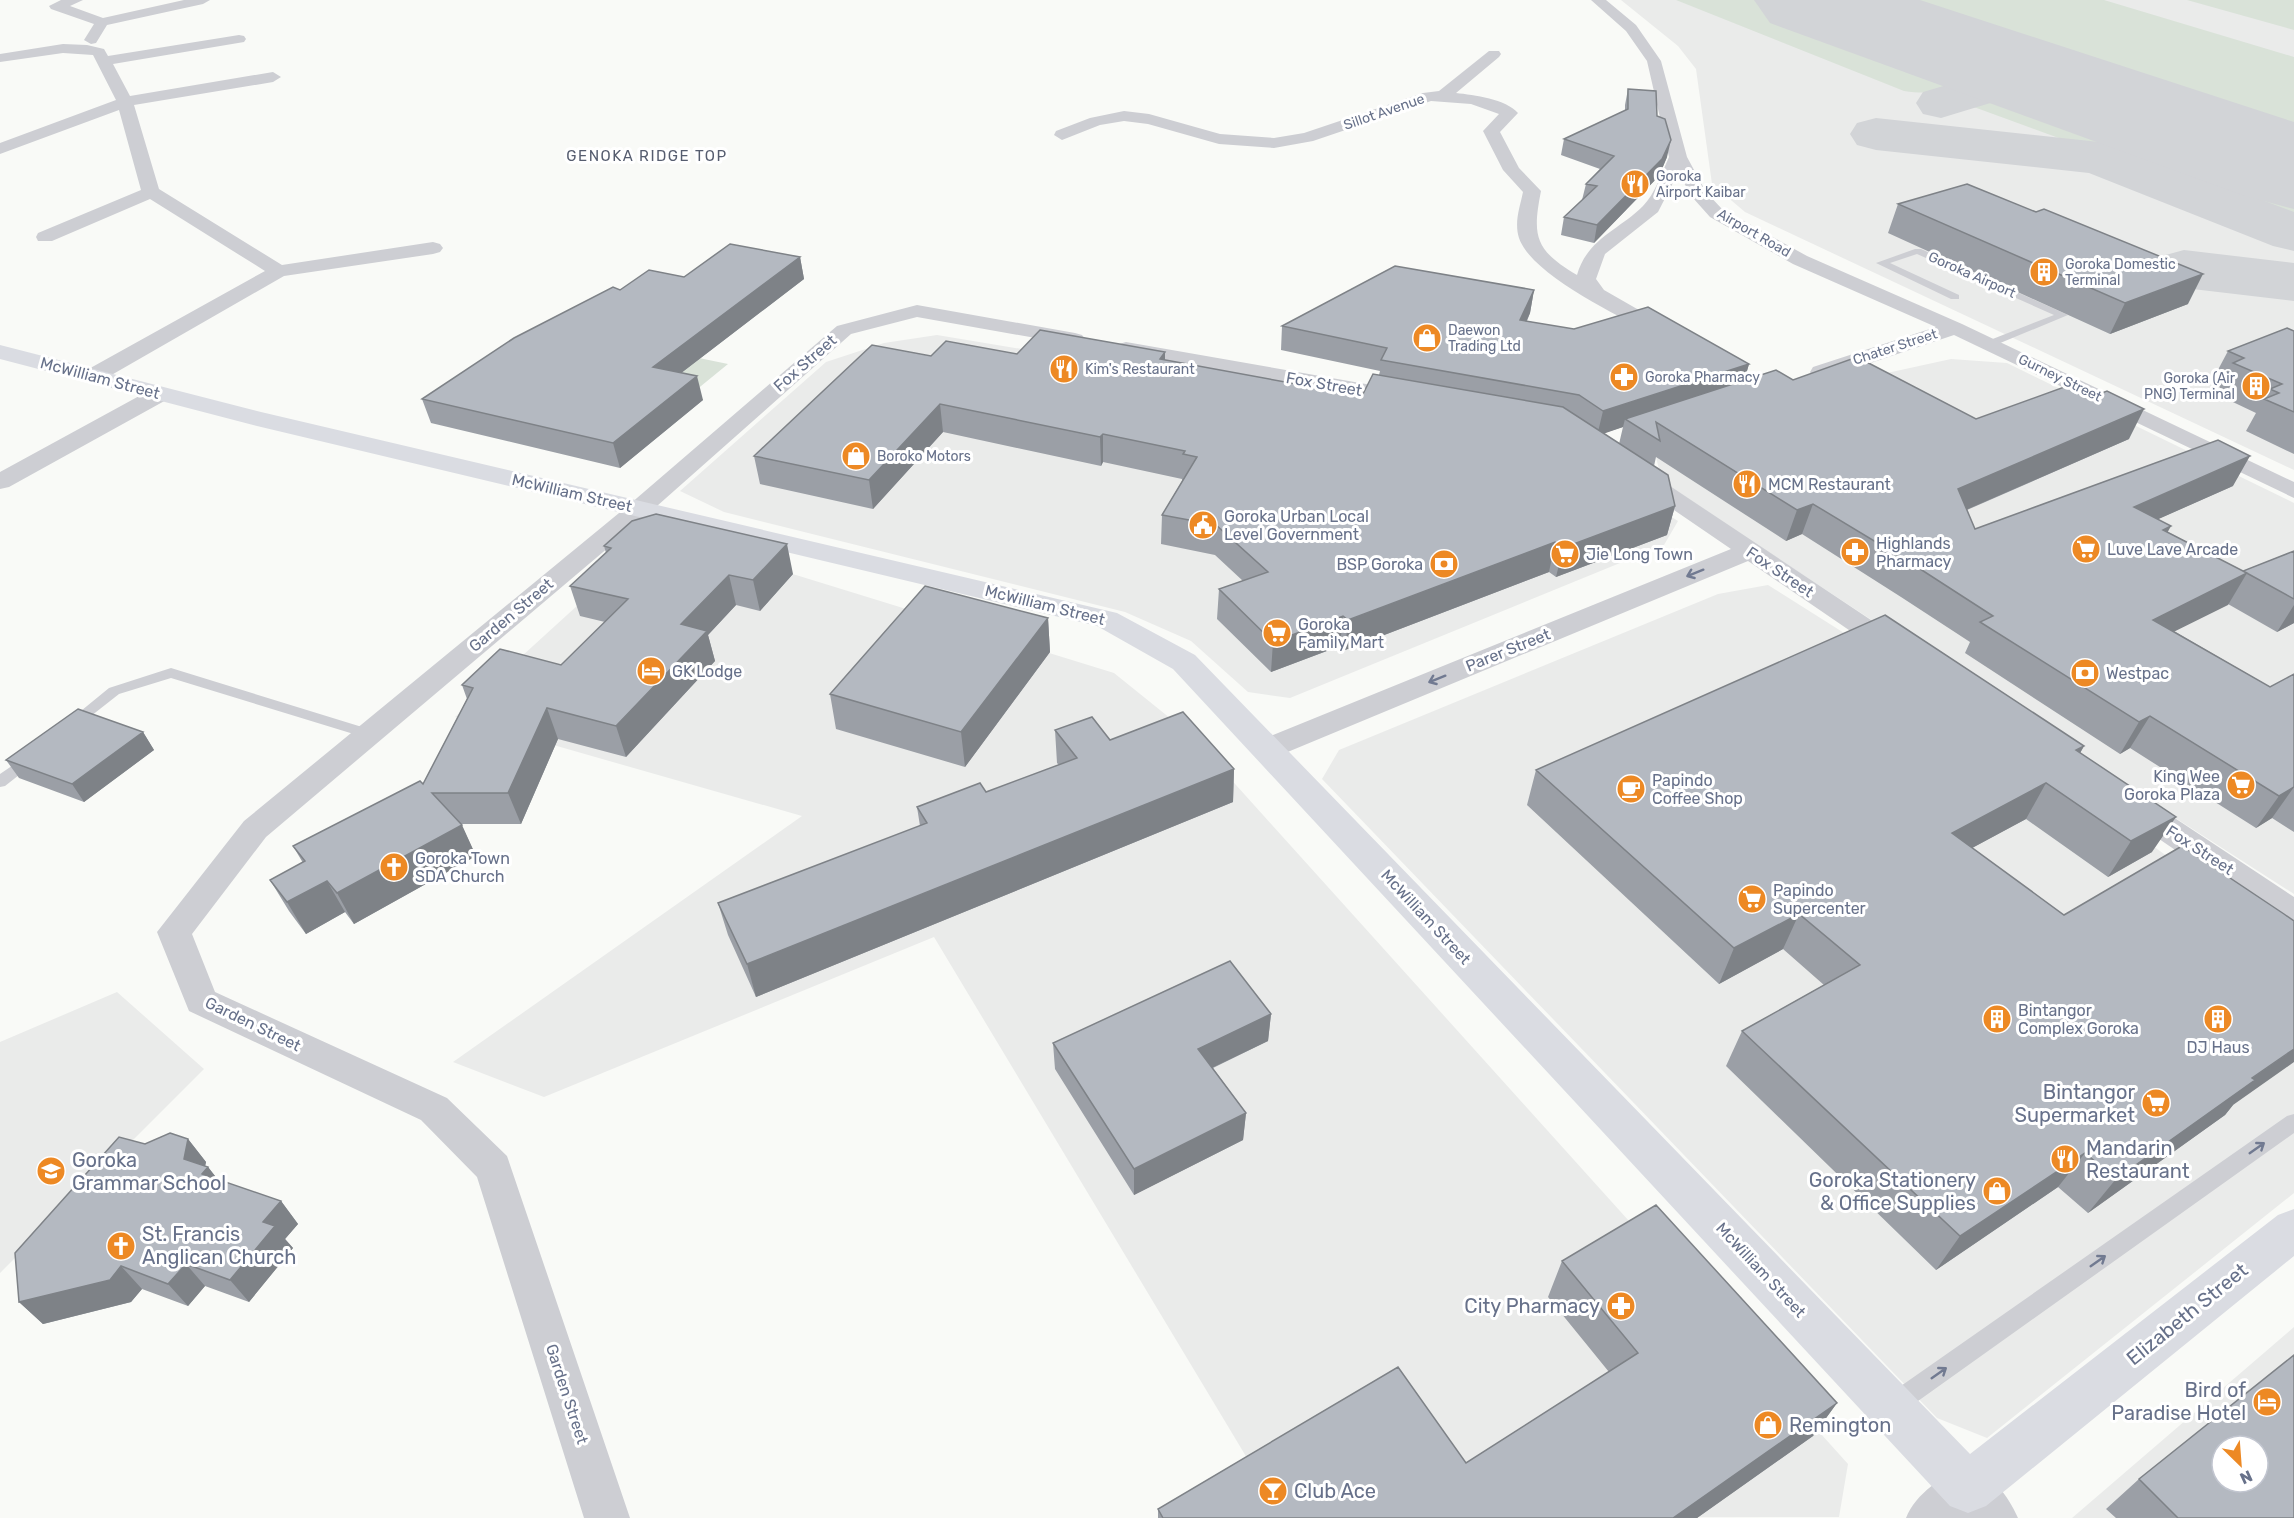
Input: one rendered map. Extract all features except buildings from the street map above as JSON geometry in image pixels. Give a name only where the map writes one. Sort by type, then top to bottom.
[{"type":"street","points":[[39,0],[102,22],[203,0]]},
{"type":"street","points":[[56,6],[76,0]]},
{"type":"street","name":"Airport Road","points":[[1598,0],[1631,28],[1654,61],[1678,157],[1699,194],[1716,213],[1800,260],[1955,328]]},
{"type":"street","points":[[87,48],[102,22]]},
{"type":"street","points":[[104,61],[239,39]]},
{"type":"street","points":[[0,58],[64,49],[87,48],[99,52],[125,102],[151,192],[279,271]]},
{"type":"street","points":[[1444,95],[1494,54]]},
{"type":"street","points":[[0,148],[125,102],[273,76]]},
{"type":"street","name":"Sillot Avenue","points":[[1062,135],[1096,121],[1124,116],[1149,119],[1220,139],[1274,143],[1307,137],[1429,96],[1444,95],[1494,106],[1510,113],[1491,131],[1512,170],[1532,191],[1526,222],[1528,240],[1537,254],[1551,267],[1597,294]]},
{"type":"street","points":[[1678,157],[1652,208],[1616,234],[1594,257],[1586,279],[1597,294],[1686,345]]},
{"type":"street","points":[[45,237],[151,192]]},
{"type":"street","points":[[93,376],[279,271],[433,248]]},
{"type":"street","name":"Fox Street","points":[[639,509],[844,330],[917,311],[1424,401]]},
{"type":"street","name":"Gurney Street","points":[[1955,328],[2294,491]]},
{"type":"street","name":"Chater Street","points":[[1798,379],[1955,328]]},
{"type":"street","name":"McWilliam Street","points":[[0,352],[257,420],[1107,619],[1184,662],[1981,1503]]},
{"type":"street","points":[[0,482],[160,394]]},
{"type":"street","name":"Fox Street","points":[[1615,459],[1912,659]]},
{"type":"street","name":"Garden Street","points":[[607,1518],[493,1168],[434,1109],[201,1001],[174,932],[255,829],[639,509]]},
{"type":"street","name":"Parer Street","points":[[1267,749],[1749,551]]},
{"type":"street","name":"Fox Street","points":[[2110,791],[2231,881],[2294,914]]},
{"type":"street","name":"Elizabeth Street","points":[[1981,1503],[2294,1229]]},
{"type":"street","points":[[1929,1518],[1981,1503]]},
{"type":"lane","name":"Goroka Airport","points":[[1955,297],[1881,263],[1918,251],[2063,315],[1989,344]]},
{"type":"lane","points":[[61,733],[114,691],[171,673],[370,734]]},
{"type":"lane","points":[[0,782],[44,747]]},
{"type":"lane","points":[[1891,1407],[2294,1122]]},
{"type":"shaded area","points":[[1621,0],[2294,0],[2294,470],[1745,212],[1712,184],[1696,69],[1678,46]]},
{"type":"shaded area","points":[[1676,0],[1787,0],[1971,63],[1983,70],[1987,78],[1937,92],[1904,91]]},
{"type":"shaded area","points":[[1833,0],[2104,0],[2294,57],[2294,158]]},
{"type":"shaded area","points":[[2187,0],[2294,0],[2294,30]]},
{"type":"shaded area","points":[[2030,86],[2294,176],[2294,224],[1963,103],[2010,88]]},
{"type":"shaded area","points":[[937,335],[1554,444],[1678,521],[1664,545],[1290,698],[1248,692],[1191,641],[1125,612],[724,512],[680,491],[826,362],[884,343]]},
{"type":"shaded area","points":[[636,345],[728,364],[690,395]]},
{"type":"shaded area","points":[[1951,359],[2007,363],[2294,503],[2294,894],[2060,744],[1662,482],[1656,457],[1887,373]]},
{"type":"shaded area","points":[[646,543],[796,575],[1114,673],[1191,735],[1848,1464],[1839,1517],[1171,1518],[1250,1463],[934,937],[544,1097],[453,1062],[802,816],[455,717]]},
{"type":"shaded area","points":[[1768,585],[1871,650],[2064,781],[2294,949],[2294,1193],[1987,1438],[1937,1418],[1322,779],[1339,750],[1718,594]]},
{"type":"shaded area","name":"Goroka Grammar School","points":[[117,992],[204,1069],[0,1273],[0,1042]]},
{"type":"shaded area","name":"Bird of Paradise Hotel","points":[[2294,1327],[2294,1518],[2072,1518]]},
{"type":"taxiway","points":[[1941,103],[2029,76]]},
{"type":"taxiway","points":[[1876,134],[2099,158],[2294,233]]},
{"type":"taxiway","points":[[2184,269],[2294,282]]},
{"type":"runway","points":[[1809,0],[2294,167]]},
{"type":"place","name":"Goroka Airport Kaibar","points":[[1635,184]]},
{"type":"place","name":"Goroka Domestic Terminal","points":[[2044,272]]},
{"type":"place","name":"Daewon Trading Ltd","points":[[1427,338]]},
{"type":"place","name":"Kim's Restaurant","points":[[1064,369]]},
{"type":"place","name":"Goroka Pharmacy","points":[[1624,377]]},
{"type":"place","name":"Goroka (Air PNG) Terminal","points":[[2256,386]]},
{"type":"place","name":"Boroko Motors","points":[[856,456]]},
{"type":"place","name":"MCM Restaurant","points":[[1747,484]]},
{"type":"place","name":"Goroka Urban Local Level Government","points":[[1203,525]]},
{"type":"place","name":"Luve Lave Arcade","points":[[2086,549]]},
{"type":"place","name":"Highlands Pharmacy","points":[[1855,552]]},
{"type":"place","name":"Jie Long Town","points":[[1565,554]]},
{"type":"place","name":"BSP Goroka","points":[[1444,564]]},
{"type":"place","name":"Goroka Family Mart","points":[[1277,633]]},
{"type":"place","name":"GK Lodge","points":[[651,671]]},
{"type":"place","name":"Westpac","points":[[2085,673]]},
{"type":"place","name":"King Wee Goroka Plaza","points":[[2241,785]]},
{"type":"place","name":"Papindo Coffee Shop","points":[[1631,789]]},
{"type":"place","name":"Goroka Town SDA Church","points":[[394,867]]},
{"type":"place","name":"Papindo Supercenter","points":[[1752,899]]},
{"type":"place","name":"Bintangor Complex Goroka","points":[[1997,1019]]},
{"type":"place","name":"DJ Haus","points":[[2218,1019]]},
{"type":"place","name":"Bintangor Supermarket","points":[[2156,1103]]},
{"type":"place","name":"Mandarin Restaurant","points":[[2065,1159]]},
{"type":"place","name":"Goroka Grammar School","points":[[51,1171]]},
{"type":"place","name":"Goroka Stationery & Office Supplies","points":[[1997,1191]]},
{"type":"place","name":"St. Francis Anglican Church","points":[[121,1246]]},
{"type":"place","name":"City Pharmacy","points":[[1621,1306]]},
{"type":"place","name":"Bird of Paradise Hotel","points":[[2267,1402]]},
{"type":"place","name":"Remington","points":[[1768,1425]]},
{"type":"place","name":"Club Ace","points":[[1273,1491]]},
{"type":"district","name":"GENOKA RIDGE TOP","points":[[647,156]]}]
